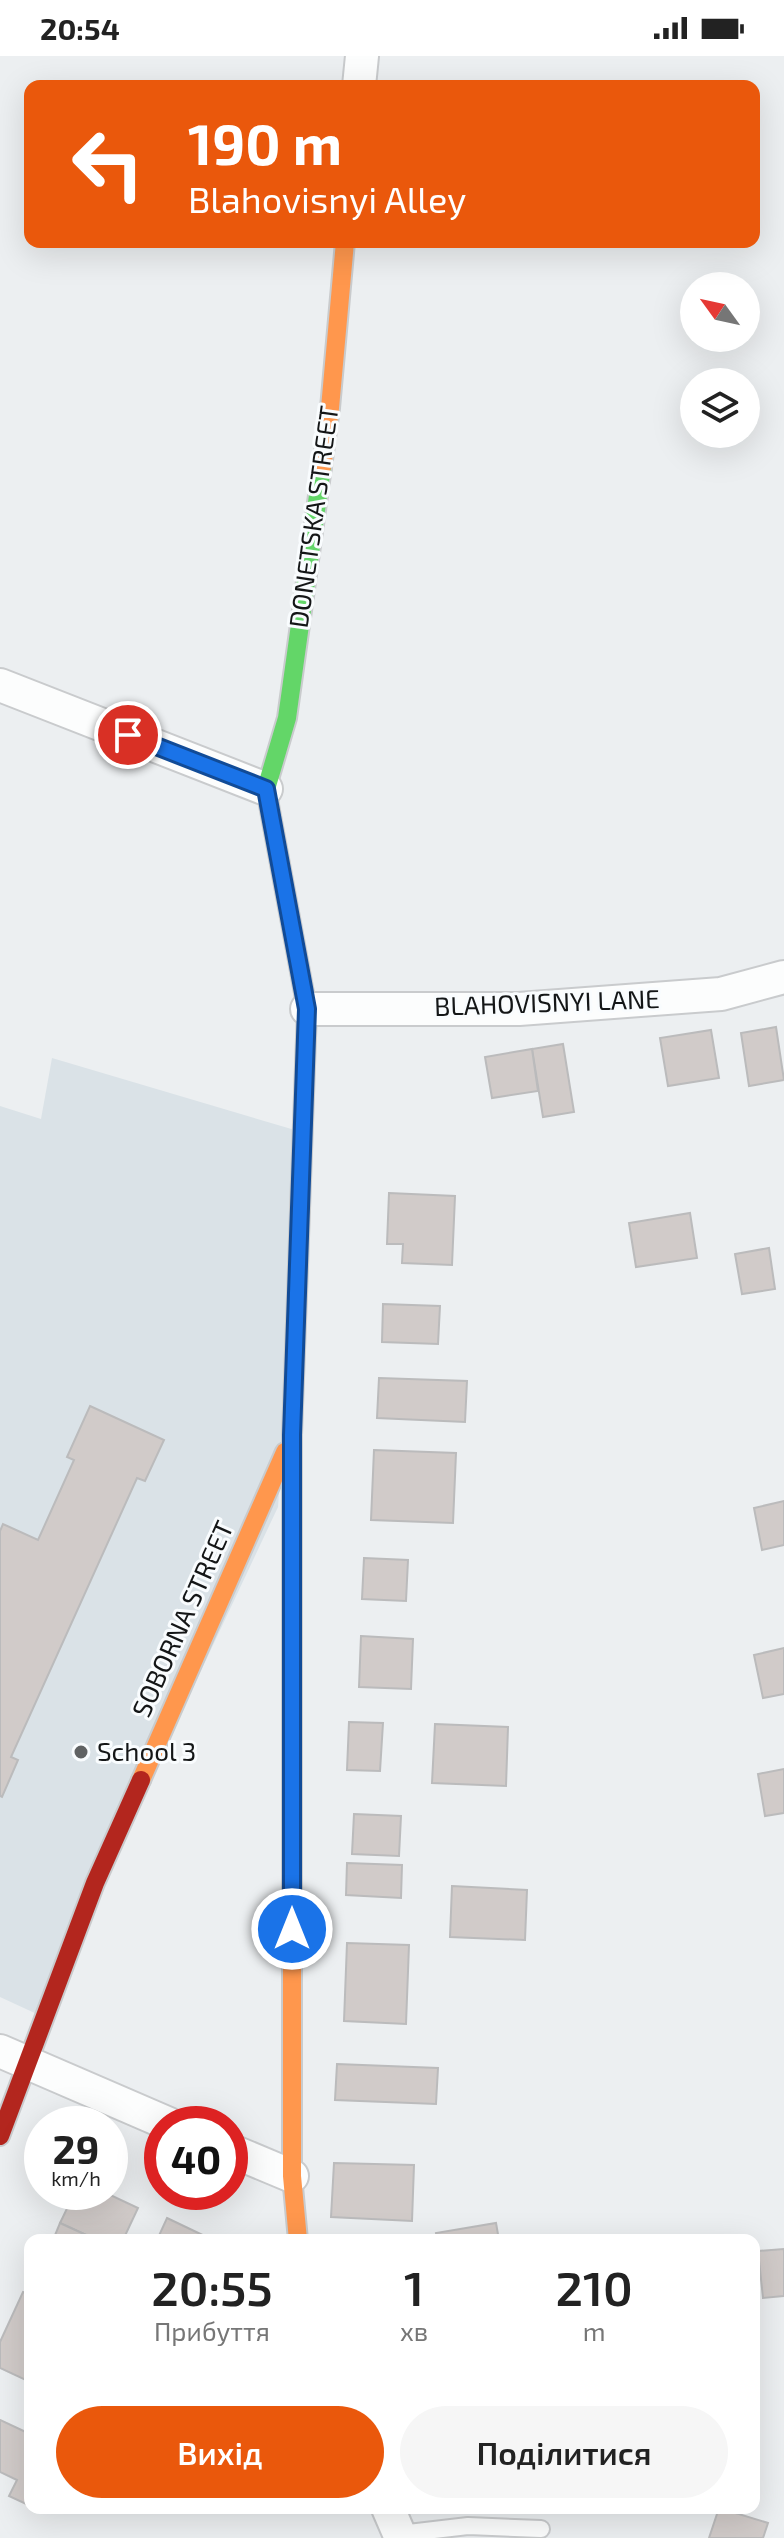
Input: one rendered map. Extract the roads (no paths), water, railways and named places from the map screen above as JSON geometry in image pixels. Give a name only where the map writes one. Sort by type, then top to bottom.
[{"type":"street","points":[[360,80],[362,56]]},
{"type":"street","name":"DONETSKA STREET","points":[[266,789],[287,718],[330,408],[344,248]]},
{"type":"street","points":[[0,685],[266,789],[307,1009],[292,1435],[292,2176],[297,2234]]},
{"type":"street","name":"BLAHOVISNYI LANE","points":[[307,1009],[519,1009],[721,994],[784,977]]},
{"type":"street","name":"SOBORNA STREET","points":[[0,2136],[14,2058],[95,1883],[292,1435]]},
{"type":"street","points":[[14,2058],[144,2113]]},
{"type":"street","points":[[248,2158],[292,2176]]},
{"type":"lane","points":[[396,2527],[541,2529]]},
{"type":"place","name":"School 3","points":[[81,1752]]}]
